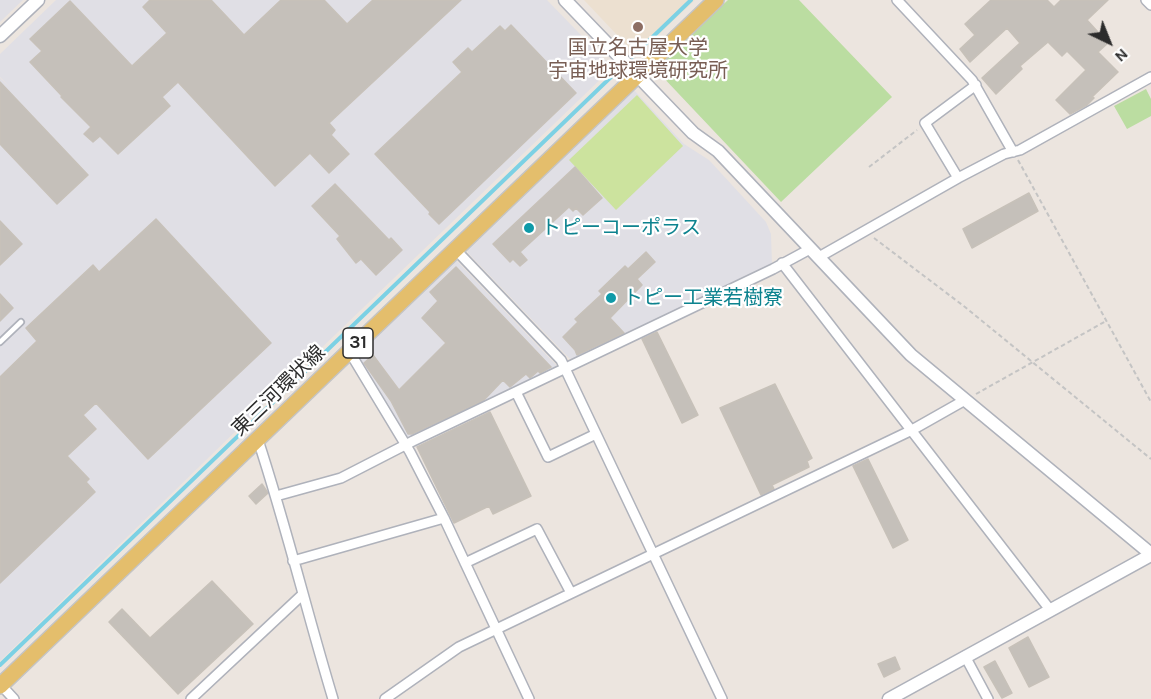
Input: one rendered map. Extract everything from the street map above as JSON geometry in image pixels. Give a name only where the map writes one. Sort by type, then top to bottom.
[{"type":"main road","name":"東三河環状線","points":[[0,686],[716,0]]},
{"type":"street","points":[[0,36],[38,0]]},
{"type":"street","points":[[565,0],[693,133],[718,151],[911,355],[1151,555],[889,699]]},
{"type":"street","points":[[897,0],[976,85],[1013,152]]},
{"type":"street","points":[[1146,0],[1151,5]]},
{"type":"street","points":[[276,496],[341,478],[782,263],[815,253],[864,231],[958,178],[1004,154],[1013,152],[1151,77]]},
{"type":"street","points":[[958,178],[926,123],[976,85]]},
{"type":"street","points":[[455,249],[561,360],[722,699]]},
{"type":"street","points":[[782,263],[1051,611]]},
{"type":"street","points":[[350,351],[406,445],[444,518],[529,699]]},
{"type":"street","points":[[516,392],[548,457],[596,434]]},
{"type":"street","points":[[385,699],[459,647],[912,430],[965,400]]},
{"type":"street","points":[[258,440],[333,699]]},
{"type":"street","points":[[293,561],[444,518]]},
{"type":"street","points":[[465,563],[537,529],[571,593]]},
{"type":"street","points":[[191,699],[302,595]]},
{"type":"street","points":[[965,656],[988,699]]},
{"type":"street","points":[[0,686],[14,699]]},
{"type":"lane","points":[[0,342],[21,322]]},
{"type":"path","points":[[869,166],[926,123]]},
{"type":"path","points":[[1013,152],[1151,402]]},
{"type":"path","points":[[864,231],[965,307],[1151,459]]},
{"type":"path","points":[[965,400],[1106,321]]},
{"type":"shaded area","points":[[0,0],[23,0],[0,22]]},
{"type":"shaded area","points":[[56,0],[547,0],[608,63],[607,73],[0,661],[0,78],[11,88],[0,77],[0,54]]},
{"type":"shaded area","name":"国立名古屋大学 宇宙地球環境研究所","points":[[584,0],[695,0],[638,54],[634,53]]},
{"type":"shaded area","points":[[633,89],[684,144],[709,160],[766,222],[771,234],[772,265],[574,360],[569,358],[468,253],[467,248]]},
{"type":"shaded area","points":[[455,259],[558,367],[410,438],[403,436],[358,359],[357,353]]},
{"type":"green space","points":[[728,0],[799,0],[892,97],[781,202],[660,74],[659,65]]},
{"type":"green space","points":[[1146,89],[1151,99],[1151,116],[1127,129],[1114,106]]},
{"type":"green space","points":[[637,95],[683,146],[616,210],[569,160]]},
{"type":"building","points":[[150,0],[211,0],[244,35],[281,0],[324,0],[347,24],[373,0],[461,0],[329,123],[335,130],[331,135],[349,154],[329,173],[310,153],[275,186],[178,82],[162,97],[170,106],[118,154],[100,136],[93,142],[84,134],[91,127],[30,62],[42,51],[30,39],[70,1],[132,66],[167,33],[143,7]]},
{"type":"building","points":[[991,0],[1047,0],[1054,7],[1061,0],[1108,0],[1087,20],[1108,43],[1098,52],[1118,72],[1092,97],[1094,98],[1087,105],[1070,114],[1056,100],[1086,70],[1067,51],[1062,56],[1048,42],[1020,66],[1022,69],[996,94],[982,78],[1020,43],[1007,28],[970,62],[960,49],[975,35],[965,24]]},
{"type":"building","points":[[511,25],[576,93],[439,224],[375,154],[462,72],[453,62],[468,48],[472,52],[500,26],[505,31]]},
{"type":"building","points":[[0,82],[88,175],[57,204],[0,144]]},
{"type":"building","name":"トピーコーポラス","points":[[575,167],[602,198],[583,215],[576,208],[573,211],[569,207],[520,252],[527,260],[520,266],[513,259],[510,262],[493,244]]},
{"type":"building","points":[[335,184],[389,240],[391,238],[402,250],[376,275],[361,259],[356,263],[337,239],[340,236],[312,206]]},
{"type":"building","points":[[1029,193],[1038,211],[972,248],[963,229]]},
{"type":"building","points":[[156,219],[271,343],[148,459],[96,403],[83,415],[96,429],[67,456],[89,479],[86,482],[95,492],[0,583],[0,377],[37,341],[26,328],[93,265],[99,272]]},
{"type":"building","points":[[0,221],[22,244],[0,265]]},
{"type":"building","name":"トピー工業若樹寮","points":[[646,252],[655,262],[637,279],[642,285],[610,318],[624,333],[577,355],[563,337],[578,322],[575,319],[602,294],[599,291],[625,266],[628,269]]},
{"type":"building","points":[[456,267],[551,367],[540,373],[538,371],[530,378],[526,374],[510,387],[503,380],[484,400],[408,434],[391,401],[364,363],[373,355],[399,390],[446,343],[422,318],[438,301],[430,292]]},
{"type":"building","points":[[0,294],[13,308],[0,321]]},
{"type":"building","points":[[657,332],[698,415],[682,423],[642,339]]},
{"type":"building","points":[[775,384],[812,458],[807,461],[809,467],[772,485],[774,489],[761,495],[720,408]]},
{"type":"building","points":[[490,412],[531,496],[493,514],[489,506],[454,523],[417,447]]},
{"type":"building","points":[[868,459],[908,540],[893,548],[853,466]]},
{"type":"building","points":[[262,484],[268,493],[256,504],[249,496]]},
{"type":"building","points":[[212,581],[253,624],[178,694],[109,622],[122,609],[150,638]]},
{"type":"building","points":[[1028,637],[1049,677],[1029,687],[1009,648]]},
{"type":"building","points":[[895,657],[900,669],[884,677],[878,664]]},
{"type":"building","points":[[995,661],[1012,693],[1002,698],[984,667]]},
{"type":"waterway","points":[[0,665],[691,0]]},
{"type":"place","name":"国立名古屋大学 宇宙地球環境研究所","points":[[638,27]]},
{"type":"place","name":"トピーコーポラス","points":[[529,228]]},
{"type":"place","name":"トピー工業若樹寮","points":[[611,298]]}]
